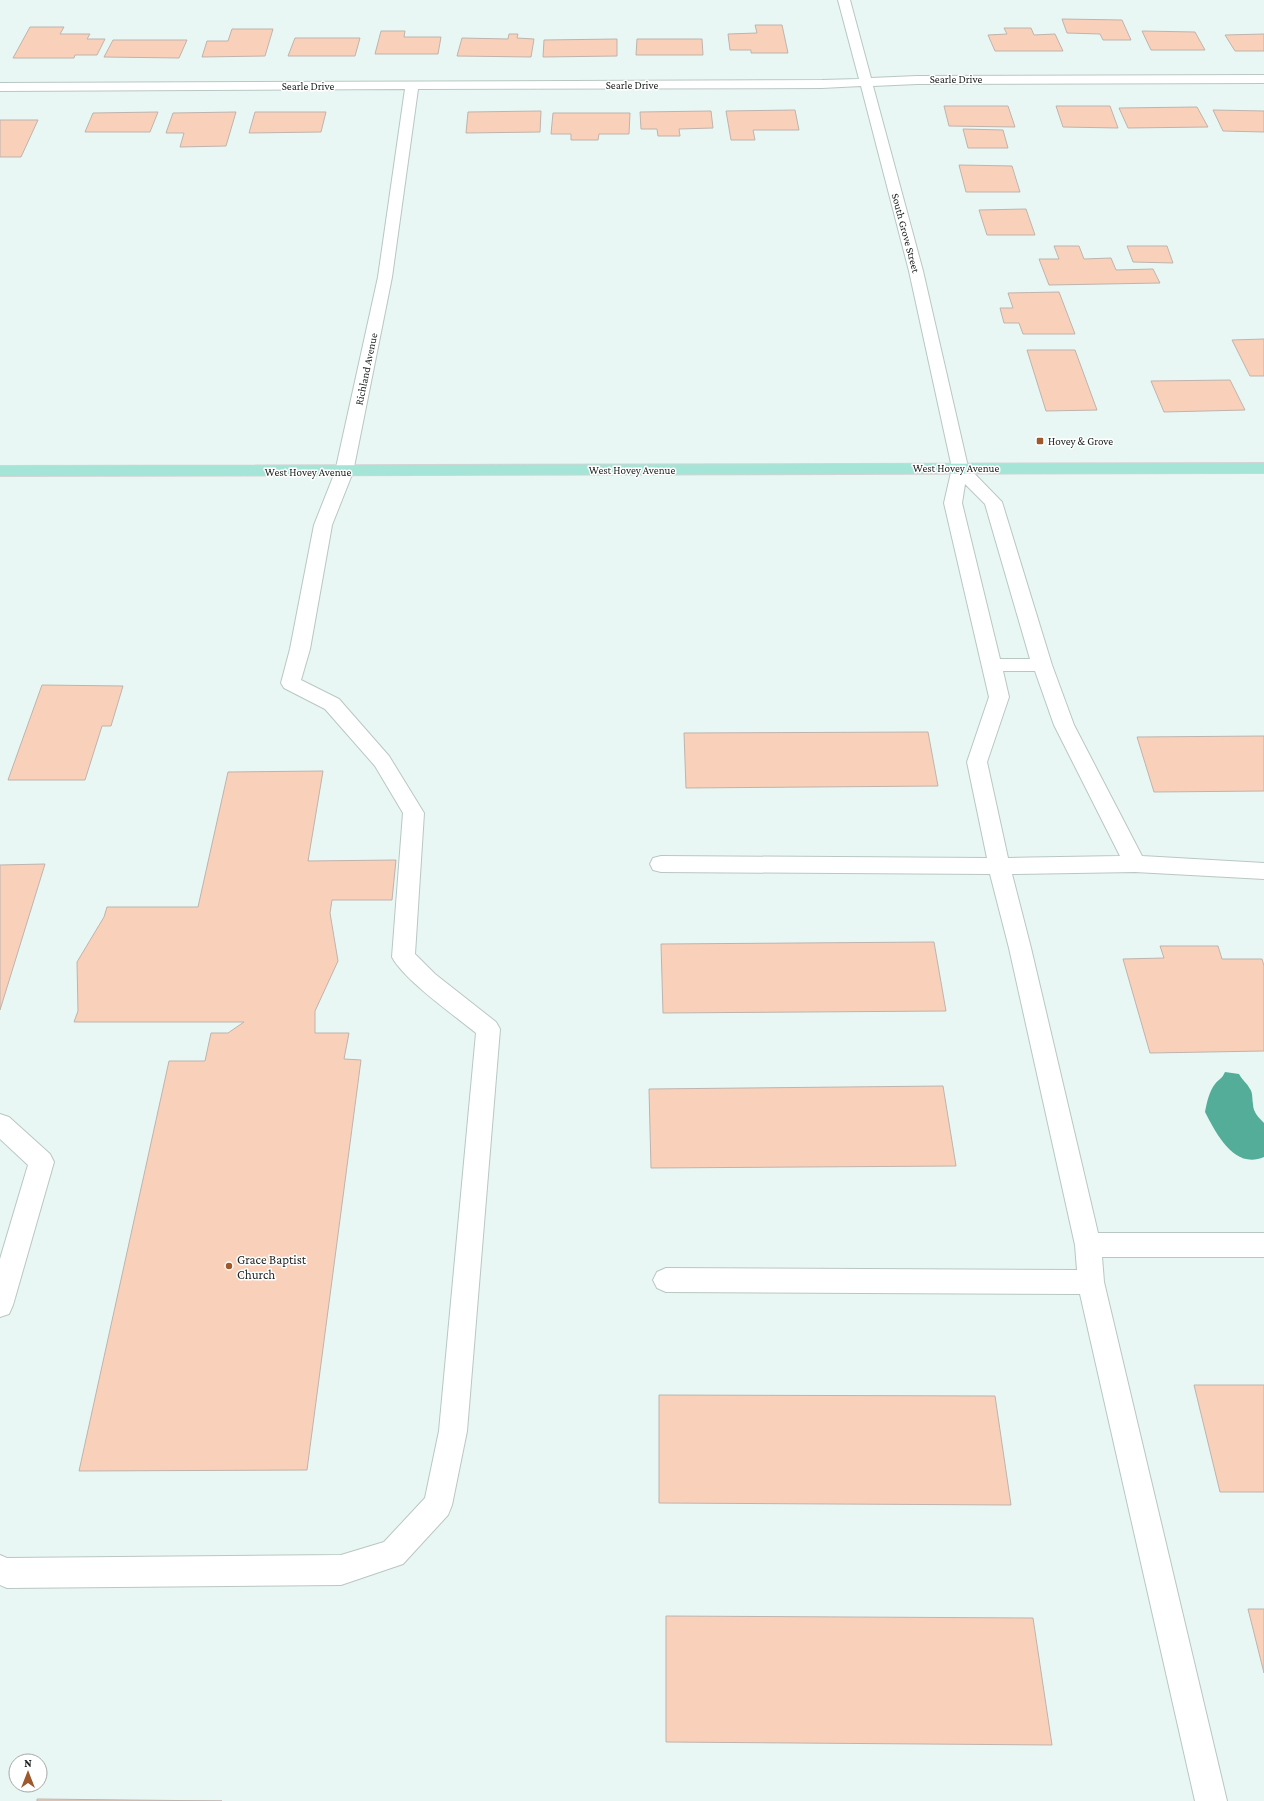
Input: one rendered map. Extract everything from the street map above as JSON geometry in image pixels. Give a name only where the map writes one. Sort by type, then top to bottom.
[{"type":"main road","name":"West Hovey Avenue","points":[[0,471],[344,472],[960,468],[1264,468]]},
{"type":"street","name":"South Grove Street","points":[[844,0],[916,271],[960,468]]},
{"type":"street","name":"Searle Drive","points":[[0,87],[822,84],[917,80],[1264,79]]},
{"type":"street","name":"Richland Avenue","points":[[0,1570],[7,1573],[341,1570],[393,1554],[438,1504],[453,1431],[488,1029],[427,980],[403,957],[414,813],[382,761],[332,704],[291,683],[300,649],[323,524],[344,472],[385,277],[412,85]]},
{"type":"street","points":[[960,468],[952,503],[999,697],[977,762],[999,866],[1020,948],[1088,1245],[1091,1282],[1211,1801]]},
{"type":"street","points":[[960,468],[993,502],[1042,665],[1064,725],[1135,864]]},
{"type":"street","points":[[991,665],[1042,665]]},
{"type":"street","points":[[661,864],[999,866],[1135,864],[1264,871]]},
{"type":"street","points":[[0,1124],[41,1162],[0,1305]]},
{"type":"street","points":[[1088,1245],[1264,1244]]},
{"type":"street","points":[[666,1280],[1091,1282]]},
{"type":"shaded area","points":[[1225,1072],[1239,1074],[1251,1091],[1254,1110],[1264,1123],[1264,1157],[1253,1160],[1235,1154],[1221,1139],[1205,1112],[1211,1090],[1222,1078]]},
{"type":"building","points":[[1062,19],[1122,20],[1131,40],[1103,40],[1100,34],[1067,33]]},
{"type":"building","points":[[755,25],[782,25],[788,53],[751,53],[751,50],[730,50],[728,34],[757,33]]},
{"type":"building","points":[[30,27],[64,27],[60,34],[90,34],[87,39],[105,39],[97,55],[75,55],[74,58],[13,58]]},
{"type":"building","points":[[1004,28],[1031,28],[1034,35],[1055,34],[1063,51],[995,51],[988,35],[1007,34]]},
{"type":"building","points":[[232,29],[273,29],[265,56],[202,57],[207,41],[228,41]]},
{"type":"building","points":[[381,31],[405,31],[404,37],[441,37],[438,54],[375,54]]},
{"type":"building","points":[[1142,31],[1195,32],[1205,50],[1151,50]]},
{"type":"building","points":[[509,34],[518,34],[517,38],[534,39],[531,57],[457,56],[462,38],[508,39]]},
{"type":"building","points":[[1264,34],[1264,51],[1235,51],[1225,35]]},
{"type":"building","points":[[295,38],[360,38],[355,56],[288,56]]},
{"type":"building","points":[[617,39],[617,56],[543,57],[544,40]]},
{"type":"building","points":[[637,39],[702,39],[703,55],[636,55]]},
{"type":"building","points":[[113,40],[187,40],[179,58],[104,57]]},
{"type":"building","points":[[944,106],[1008,106],[1015,127],[949,126]]},
{"type":"building","points":[[1056,106],[1110,106],[1118,128],[1063,127]]},
{"type":"building","points":[[1197,107],[1208,127],[1128,128],[1119,108]]},
{"type":"building","points":[[795,110],[799,130],[753,130],[755,140],[731,140],[726,111]]},
{"type":"building","points":[[1213,110],[1264,111],[1264,132],[1223,131]]},
{"type":"building","points":[[541,111],[540,132],[466,133],[468,112]]},
{"type":"building","points":[[711,111],[713,128],[679,129],[680,136],[658,136],[657,129],[641,129],[640,112]]},
{"type":"building","points":[[158,112],[150,132],[85,132],[93,113]]},
{"type":"building","points":[[236,112],[226,146],[180,147],[184,133],[166,133],[173,113]]},
{"type":"building","points":[[255,112],[326,112],[321,132],[249,133]]},
{"type":"building","points":[[553,113],[630,113],[629,134],[599,134],[598,140],[571,140],[571,134],[551,134]]},
{"type":"building","points":[[0,120],[38,120],[21,157],[0,157]]},
{"type":"building","points":[[963,129],[1003,130],[1008,148],[968,148]]},
{"type":"building","points":[[959,165],[1012,166],[1020,192],[966,192]]},
{"type":"building","points":[[1026,209],[1035,235],[987,235],[979,210]]},
{"type":"building","points":[[1054,246],[1079,246],[1084,259],[1111,258],[1116,270],[1153,269],[1160,283],[1049,285],[1039,259],[1059,259]]},
{"type":"building","points":[[1127,246],[1167,246],[1173,263],[1133,262]]},
{"type":"building","points":[[1059,292],[1075,334],[1023,334],[1019,323],[1004,323],[1000,308],[1013,308],[1008,293]]},
{"type":"building","points":[[1264,339],[1264,376],[1250,376],[1232,340]]},
{"type":"building","points":[[1027,350],[1075,350],[1097,410],[1046,411]]},
{"type":"building","points":[[1230,380],[1245,410],[1164,412],[1151,381]]},
{"type":"building","points":[[42,685],[123,686],[111,726],[102,726],[85,780],[8,780]]},
{"type":"building","points":[[928,732],[938,786],[686,788],[684,733]]},
{"type":"building","points":[[1264,736],[1264,791],[1154,792],[1137,737]]},
{"type":"building","name":"Grace Baptist Church","points":[[323,771],[308,861],[396,860],[392,900],[332,900],[330,913],[338,961],[315,1011],[315,1033],[349,1033],[344,1059],[361,1060],[307,1470],[79,1471],[169,1061],[205,1061],[211,1033],[228,1033],[244,1022],[74,1022],[78,1011],[77,962],[104,917],[107,907],[198,907],[228,772]]},
{"type":"building","points":[[45,864],[0,1010],[0,865]]},
{"type":"building","points":[[934,942],[946,1011],[663,1013],[661,944]]},
{"type":"building","points":[[1160,946],[1218,946],[1222,959],[1262,959],[1264,966],[1264,1051],[1150,1053],[1123,959],[1164,958]]},
{"type":"building","points":[[943,1086],[956,1166],[651,1168],[649,1089]]},
{"type":"building","points":[[1194,1385],[1264,1385],[1264,1492],[1220,1492]]},
{"type":"building","points":[[659,1395],[995,1396],[1011,1505],[659,1503]]},
{"type":"building","points":[[1248,1609],[1264,1609],[1264,1673]]},
{"type":"building","points":[[666,1616],[1033,1618],[1052,1745],[666,1742]]},
{"type":"building","points":[[37,1799],[222,1801],[37,1801]]},
{"type":"place","name":"Hovey & Grove","points":[[1040,441]]},
{"type":"place","name":"Grace Baptist Church","points":[[229,1266]]}]
